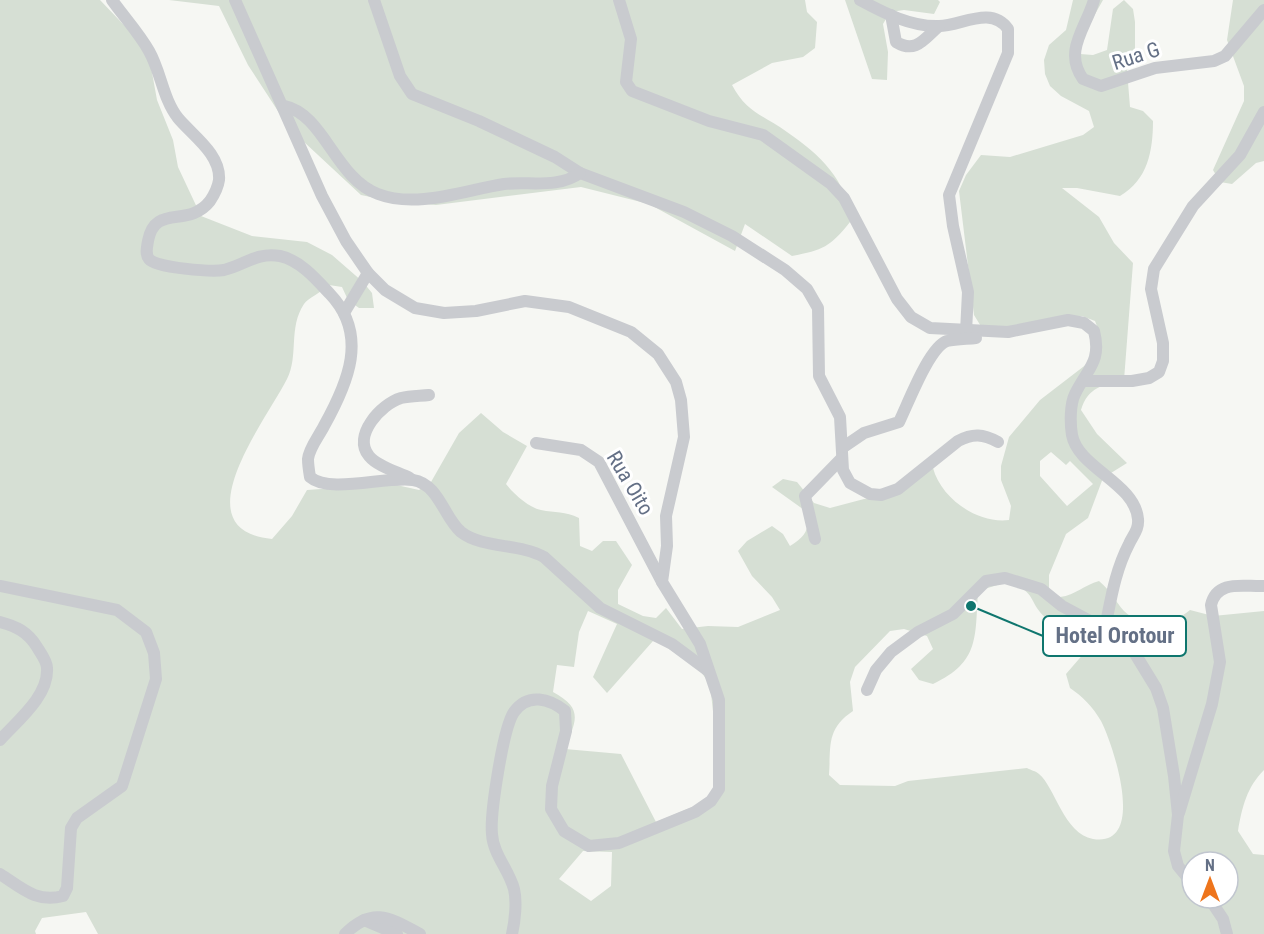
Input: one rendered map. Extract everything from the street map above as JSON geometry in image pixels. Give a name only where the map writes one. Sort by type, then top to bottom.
[{"type":"street","points":[[112,0],[148,50],[175,113],[214,160],[219,181],[214,194],[198,213],[190,216],[170,217],[155,223],[149,234],[147,253],[153,262],[196,270],[222,270],[249,258],[281,256],[295,262],[317,280],[344,313],[352,333],[352,360],[333,411],[310,452],[310,477],[325,485],[414,480]]},
{"type":"street","points":[[235,0],[322,196],[346,241],[368,273],[385,290],[416,308],[444,313],[525,301],[555,303],[631,332],[658,354],[676,382],[685,426],[666,516],[667,546],[662,582]]},
{"type":"street","points":[[374,0],[400,76],[412,94],[479,121],[555,157],[580,173],[684,212],[732,236],[785,270],[807,289],[818,308],[819,376],[840,417],[843,470],[850,483],[860,490],[881,495],[898,489],[958,441],[968,436],[986,436],[998,442]]},
{"type":"street","points":[[619,0],[632,49],[626,82],[637,94],[674,110],[763,135],[830,183],[844,198],[897,299],[911,317],[930,328],[988,333]]},
{"type":"street","points":[[860,0],[911,23],[939,26],[975,18],[999,20],[1008,29],[1010,41],[1004,64],[949,195],[953,226],[968,292],[966,332]]},
{"type":"street","name":"Rua G","points":[[1094,0],[1074,48],[1074,59],[1083,79],[1101,86],[1155,68],[1214,61],[1225,56],[1264,10]]},
{"type":"street","points":[[891,15],[896,42],[906,48],[913,48],[939,26]]},
{"type":"street","points":[[284,106],[300,111],[335,159],[354,178],[377,194],[408,199],[429,198],[506,184],[557,183],[580,173]]},
{"type":"street","points":[[1083,381],[1132,381],[1149,378],[1159,372],[1163,361],[1163,343],[1151,289],[1154,269],[1192,206],[1240,155],[1264,112]]},
{"type":"street","points":[[344,313],[368,273]]},
{"type":"street","points":[[815,539],[805,496],[842,453],[864,433],[899,422],[932,355],[940,345],[988,333],[1035,328],[1068,320],[1084,323],[1094,331],[1096,354],[1093,366],[1074,395],[1072,436],[1083,456],[1100,469],[1132,502],[1138,520],[1138,530],[1118,570],[1105,628]]},
{"type":"street","points":[[429,395],[402,398],[389,404],[377,414],[364,435],[364,449],[370,458],[414,480],[433,493],[457,528],[468,537],[533,551],[544,557],[606,612],[672,644],[707,670]]},
{"type":"street","name":"Rua Oito","points":[[512,934],[514,890],[494,847],[492,823],[498,777],[513,713],[526,702],[541,699],[554,702],[566,711],[566,731],[552,786],[551,809],[564,831],[589,846],[619,843],[695,812],[711,801],[719,789],[721,713],[700,644],[689,623],[670,599],[599,462],[581,450],[536,443]]},
{"type":"street","points":[[867,690],[876,670],[891,652],[918,632],[953,614],[986,581],[1005,578],[1041,589],[1062,606],[1120,637],[1134,652],[1156,688],[1163,708],[1172,758],[1178,815]]},
{"type":"street","points":[[1180,869],[1174,851],[1178,815],[1203,738],[1219,672],[1218,641],[1211,604],[1213,596],[1221,589],[1233,586],[1264,585]]},
{"type":"street","points":[[0,586],[117,610],[146,632],[154,653],[156,679],[122,786],[77,818],[71,828],[67,888],[63,896],[40,898],[0,874]]},
{"type":"street","points":[[0,622],[19,628],[32,639],[47,667],[44,686],[33,704],[0,740]]},
{"type":"street","points":[[1217,910],[1223,919],[1227,934]]},
{"type":"street","points":[[345,934],[363,920],[389,917],[420,934]]},
{"type":"street","points":[[363,920],[397,934]]},
{"type":"shaded area","points":[[0,0],[100,0],[142,44],[149,56],[157,100],[173,140],[178,167],[201,216],[252,236],[307,242],[332,255],[372,293],[374,308],[359,308],[348,300],[342,287],[329,285],[309,299],[299,313],[291,370],[249,445],[237,471],[231,495],[232,516],[245,531],[272,539],[292,516],[307,490],[392,484],[419,490],[431,482],[459,433],[481,413],[503,432],[527,446],[506,484],[509,488],[531,506],[579,518],[580,546],[592,551],[603,541],[616,541],[632,565],[618,590],[618,604],[643,616],[656,618],[666,608],[682,629],[708,626],[738,627],[780,610],[772,597],[752,576],[738,551],[747,541],[772,526],[783,534],[790,546],[805,532],[808,524],[807,512],[772,487],[783,479],[797,482],[814,503],[830,508],[864,499],[878,498],[933,468],[944,489],[962,507],[985,518],[1009,520],[1011,506],[1001,480],[1001,466],[1009,437],[1040,400],[1092,360],[1100,334],[1095,321],[1082,316],[1054,325],[982,328],[974,315],[959,191],[966,175],[981,155],[1010,157],[1083,135],[1094,127],[1089,111],[1061,96],[1050,86],[1045,74],[1044,60],[1049,45],[1066,30],[1073,0],[1103,0],[1081,39],[1080,54],[1093,55],[1107,50],[1113,9],[1124,0],[1133,9],[1135,50],[1127,70],[1130,107],[1143,111],[1153,121],[1152,143],[1147,163],[1137,182],[1120,196],[1077,188],[1062,188],[1099,217],[1114,243],[1133,263],[1124,380],[1097,388],[1088,396],[1081,410],[1097,434],[1127,463],[1103,478],[1088,518],[1066,534],[1049,575],[1049,590],[1060,597],[1099,581],[1124,611],[1148,623],[1166,622],[1190,610],[1213,616],[1264,611],[1264,770],[1253,783],[1246,798],[1238,831],[1253,854],[1264,855],[1264,934],[98,934],[86,912],[42,918],[35,931],[36,934],[0,934]],"holes":[[[1051,452],[1066,465],[1070,461],[1093,484],[1067,506],[1040,476],[1040,461]],[[1004,583],[1027,592],[1046,618],[1085,639],[1085,652],[1066,674],[1070,688],[1087,702],[1101,721],[1113,750],[1122,792],[1123,812],[1119,828],[1110,837],[1093,839],[1075,829],[1067,820],[1045,780],[1038,773],[1027,768],[908,781],[895,786],[840,785],[829,775],[830,747],[834,732],[844,718],[853,711],[850,682],[855,667],[890,631],[904,629],[927,636],[933,649],[911,669],[919,680],[933,684],[948,676],[959,667],[972,646],[978,591]],[[588,611],[617,624],[593,677],[607,693],[653,641],[660,643],[698,668],[707,680],[711,693],[720,776],[707,801],[656,822],[621,754],[565,749],[575,716],[570,704],[553,692],[557,665],[574,667],[579,632]],[[583,851],[612,852],[611,886],[591,901],[559,879]]]},
{"type":"shaded area","points":[[169,0],[805,0],[807,12],[817,22],[815,48],[803,57],[772,63],[732,85],[749,107],[821,159],[838,181],[844,194],[850,222],[837,237],[825,246],[792,256],[745,224],[735,251],[649,204],[581,187],[436,205],[390,201],[361,195],[289,128],[248,65],[219,6]]},
{"type":"shaded area","points":[[845,0],[938,0],[940,2],[934,14],[904,10],[890,12],[883,24],[888,52],[887,80],[872,79]]},
{"type":"shaded area","points":[[1233,0],[1264,0],[1264,161],[1256,163],[1232,184],[1220,182],[1213,170],[1244,101],[1244,86],[1227,40]]},
{"type":"place","name":"Hotel Orotour","points":[[971,606]]}]
